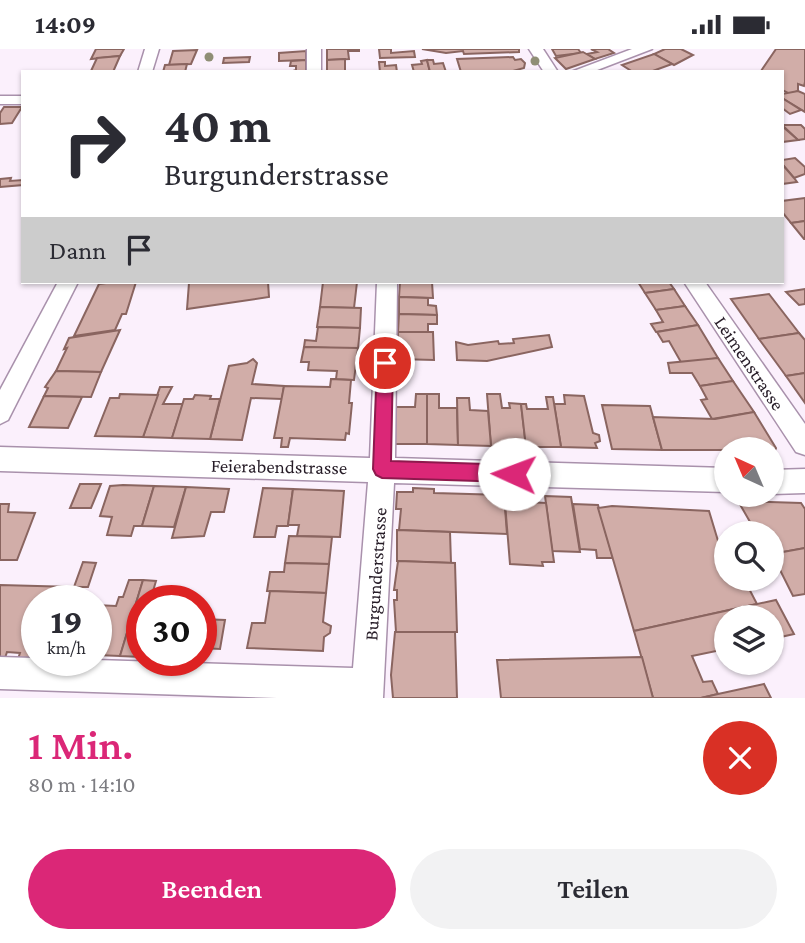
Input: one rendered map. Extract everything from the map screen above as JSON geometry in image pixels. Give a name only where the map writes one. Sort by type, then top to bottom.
[{"type":"street","points":[[146,70],[152,49]]},
{"type":"street","points":[[314,49],[314,70]]},
{"type":"street","points":[[536,49],[550,70]]},
{"type":"street","points":[[584,70],[645,49]]},
{"type":"street","points":[[0,100],[21,100]]},
{"type":"street","points":[[0,413],[67,284]]},
{"type":"street","name":"Burgunderstrasse","points":[[367,691],[382,469],[387,284]]},
{"type":"street","name":"Leimenstrasse","points":[[695,284],[805,444]]},
{"type":"street","name":"Feierabendstrasse","points":[[0,459],[714,480]]},
{"type":"street","points":[[784,482],[805,481]]},
{"type":"street","points":[[0,673],[367,691]]},
{"type":"building","points":[[96,49],[124,49],[120,56],[91,59]]},
{"type":"building","points":[[327,49],[359,51],[348,51],[349,59],[327,60]]},
{"type":"building","points":[[379,49],[391,49],[391,53],[414,51],[415,57],[380,58]]},
{"type":"building","points":[[422,49],[519,49],[519,52],[464,54],[463,51],[446,53]]},
{"type":"building","points":[[552,49],[578,49],[581,53],[556,56]]},
{"type":"building","points":[[591,49],[608,49],[614,53],[595,59],[587,54],[597,52]]},
{"type":"building","points":[[665,49],[681,49],[693,55],[674,65],[654,54]]},
{"type":"building","points":[[776,49],[805,49],[805,82],[804,86],[798,84],[798,91],[790,94],[784,91],[784,70],[762,70]]},
{"type":"building","points":[[197,50],[191,64],[169,65],[173,51]]},
{"type":"building","points":[[306,51],[306,60],[279,61],[279,53]]},
{"type":"building","points":[[583,52],[595,59],[566,69],[555,58]]},
{"type":"building","points":[[654,54],[672,64],[656,70],[630,70],[622,65]]},
{"type":"building","points":[[120,56],[114,70],[91,70],[97,58]]},
{"type":"building","points":[[250,57],[249,62],[223,63],[224,58]]},
{"type":"building","points":[[513,57],[525,63],[524,68],[517,70],[460,70],[457,59]]},
{"type":"building","points":[[345,59],[345,70],[327,70],[327,60]]},
{"type":"building","points":[[306,60],[306,70],[296,70],[296,66],[290,66],[291,61]]},
{"type":"building","points":[[427,60],[430,70],[413,70],[412,65],[422,64],[421,61]]},
{"type":"building","points":[[427,60],[433,60],[434,64],[443,63],[445,70],[430,70]]},
{"type":"building","points":[[379,62],[385,62],[385,66],[396,65],[397,70],[380,70]]},
{"type":"building","points":[[187,64],[186,70],[164,70],[165,65]]},
{"type":"building","points":[[798,91],[805,94],[805,112],[784,99],[784,94]]},
{"type":"building","points":[[784,99],[801,110],[790,114],[784,110]]},
{"type":"building","points":[[4,107],[21,107],[12,123],[0,124],[0,113]]},
{"type":"building","points":[[784,125],[801,125],[805,129],[805,139],[798,140]]},
{"type":"building","points":[[784,128],[798,140],[784,142]]},
{"type":"building","points":[[795,158],[805,167],[805,174],[794,178],[784,166],[784,160]]},
{"type":"building","points":[[784,166],[794,178],[797,182],[784,184]]},
{"type":"building","points":[[0,179],[21,180],[21,185],[0,187]]},
{"type":"building","points":[[805,198],[805,221],[791,223],[784,214],[784,201]]},
{"type":"building","points":[[805,221],[805,239],[804,239],[791,223]]},
{"type":"building","points":[[99,284],[135,284],[126,314],[122,314],[115,330],[74,336]]},
{"type":"building","points":[[189,284],[268,284],[269,297],[187,309]]},
{"type":"building","points":[[323,284],[357,284],[354,308],[320,307]]},
{"type":"building","points":[[400,284],[432,284],[433,298],[399,297]]},
{"type":"building","points":[[639,284],[670,284],[674,289],[645,293]]},
{"type":"building","points":[[674,289],[685,306],[656,310],[645,293]]},
{"type":"building","points":[[805,289],[805,304],[799,305],[786,292]]},
{"type":"building","points":[[769,294],[799,333],[759,339],[731,299]]},
{"type":"building","points":[[399,297],[428,298],[428,305],[436,306],[437,315],[399,314]]},
{"type":"building","points":[[685,306],[698,325],[656,332],[651,324],[663,322],[656,310]]},
{"type":"building","points":[[320,307],[361,308],[360,328],[317,327]]},
{"type":"building","points":[[399,314],[437,315],[437,324],[428,324],[428,332],[398,332]]},
{"type":"building","points":[[698,325],[718,358],[682,364],[669,341],[663,342],[657,332]]},
{"type":"building","points":[[318,327],[360,328],[358,349],[304,347],[305,340],[316,341]]},
{"type":"building","points":[[120,330],[101,372],[56,371],[69,338]]},
{"type":"building","points":[[398,332],[433,332],[434,360],[397,359]]},
{"type":"building","points":[[799,333],[805,340],[805,373],[786,376],[759,339]]},
{"type":"building","points":[[549,335],[552,347],[487,361],[457,360],[456,342],[468,345],[498,341],[499,344],[514,343],[513,339]]},
{"type":"building","points":[[304,347],[358,348],[354,380],[331,379],[336,379],[337,371],[308,370],[309,362],[301,362]]},
{"type":"building","points":[[718,358],[733,381],[700,386],[692,373],[670,373],[668,363]]},
{"type":"building","points":[[253,359],[257,363],[252,384],[284,386],[282,399],[251,398],[242,440],[210,439],[229,366],[247,363]]},
{"type":"building","points":[[56,371],[101,372],[91,397],[44,396],[48,388],[45,387]]},
{"type":"building","points":[[805,373],[805,403],[786,376]]},
{"type":"building","points":[[331,379],[351,380],[349,434],[346,433],[345,440],[290,438],[288,447],[281,447],[282,438],[274,438],[284,386],[330,387]]},
{"type":"building","points":[[733,381],[754,412],[712,419],[701,400],[707,399],[700,386]]},
{"type":"building","points":[[160,387],[172,387],[163,404],[183,404],[172,438],[143,437]]},
{"type":"building","points":[[120,394],[158,395],[143,437],[95,436],[110,398],[119,398]]},
{"type":"building","points":[[416,394],[427,394],[427,444],[393,444],[395,407],[415,407]]},
{"type":"building","points":[[427,394],[439,394],[439,408],[457,408],[458,445],[427,444]]},
{"type":"building","points":[[487,394],[500,394],[502,408],[510,408],[509,403],[521,404],[526,447],[491,446]]},
{"type":"building","points":[[195,395],[220,399],[210,439],[172,438],[184,399],[193,399]]},
{"type":"building","points":[[564,395],[584,396],[593,433],[599,435],[600,441],[595,443],[597,448],[561,447],[554,404],[565,404]]},
{"type":"building","points":[[44,396],[82,397],[68,428],[29,427]]},
{"type":"building","points":[[546,397],[553,397],[561,447],[526,447],[521,404],[526,404],[527,409],[548,409]]},
{"type":"building","points":[[457,398],[469,398],[470,410],[488,411],[491,446],[458,445]]},
{"type":"building","points":[[602,405],[650,406],[662,450],[612,449]]},
{"type":"building","points":[[754,412],[769,437],[714,437],[714,450],[662,450],[653,417],[715,419]]},
{"type":"building","points":[[80,484],[101,484],[91,508],[70,508]]},
{"type":"building","points":[[110,486],[154,486],[142,526],[134,526],[131,536],[107,535],[112,517],[100,516]]},
{"type":"building","points":[[154,486],[186,487],[174,527],[142,526]]},
{"type":"building","points":[[186,487],[229,489],[224,512],[211,512],[204,536],[172,538]]},
{"type":"building","points":[[263,488],[293,489],[288,526],[277,526],[275,537],[254,537]]},
{"type":"building","points":[[413,488],[434,489],[434,493],[504,495],[507,534],[399,530],[401,509],[396,509],[397,492],[413,492]]},
{"type":"building","points":[[293,489],[344,491],[340,537],[297,536],[299,525],[288,525]]},
{"type":"building","points":[[545,496],[571,497],[580,552],[552,551]]},
{"type":"building","points":[[784,502],[801,503],[805,509],[805,548],[784,552],[784,521],[750,521],[741,507],[784,507]]},
{"type":"building","points":[[505,503],[546,503],[554,562],[542,562],[543,566],[510,564]]},
{"type":"building","points":[[0,504],[9,504],[8,512],[35,513],[17,560],[0,560]]},
{"type":"building","points":[[573,504],[598,505],[613,558],[597,558],[596,550],[580,549]]},
{"type":"building","points":[[612,506],[709,511],[714,528],[714,591],[750,591],[757,604],[714,605],[714,613],[634,631],[598,508]]},
{"type":"building","points":[[397,530],[450,532],[451,563],[397,561]]},
{"type":"building","points":[[289,536],[332,537],[329,564],[285,563]]},
{"type":"building","points":[[805,548],[805,594],[793,596],[784,578],[784,552]]},
{"type":"building","points":[[398,561],[455,563],[457,632],[396,632],[394,600],[397,600],[397,590],[394,590]]},
{"type":"building","points":[[83,562],[96,563],[89,585],[75,585]]},
{"type":"building","points":[[285,563],[329,564],[326,593],[267,591],[270,572],[284,572]]},
{"type":"building","points":[[129,580],[143,580],[141,585],[127,585]]},
{"type":"building","points":[[143,580],[156,581],[155,585],[141,585]]},
{"type":"building","points":[[0,585],[21,586],[21,659],[18,659],[20,653],[7,652],[5,658],[0,658]]},
{"type":"building","points":[[126,588],[126,636],[120,656],[112,656],[112,606],[116,606],[119,597],[123,597]]},
{"type":"building","points":[[270,591],[326,593],[323,622],[331,626],[330,633],[324,637],[323,651],[247,648],[252,623],[265,623]]},
{"type":"building","points":[[776,600],[779,605],[752,605]]},
{"type":"building","points":[[714,613],[714,651],[692,656],[703,682],[712,681],[718,694],[701,698],[653,698],[634,631]]},
{"type":"building","points":[[784,615],[794,634],[784,636]]},
{"type":"building","points":[[217,620],[225,620],[220,649],[217,649]]},
{"type":"building","points":[[395,632],[455,632],[457,698],[393,698],[391,675]]},
{"type":"building","points":[[126,636],[126,656],[120,656]]},
{"type":"building","points":[[642,657],[653,698],[501,698],[497,660]]},
{"type":"building","points":[[764,684],[771,698],[701,698],[718,694]]},
{"type":"route","points":[[385,363],[382,469],[514,474]]}]
